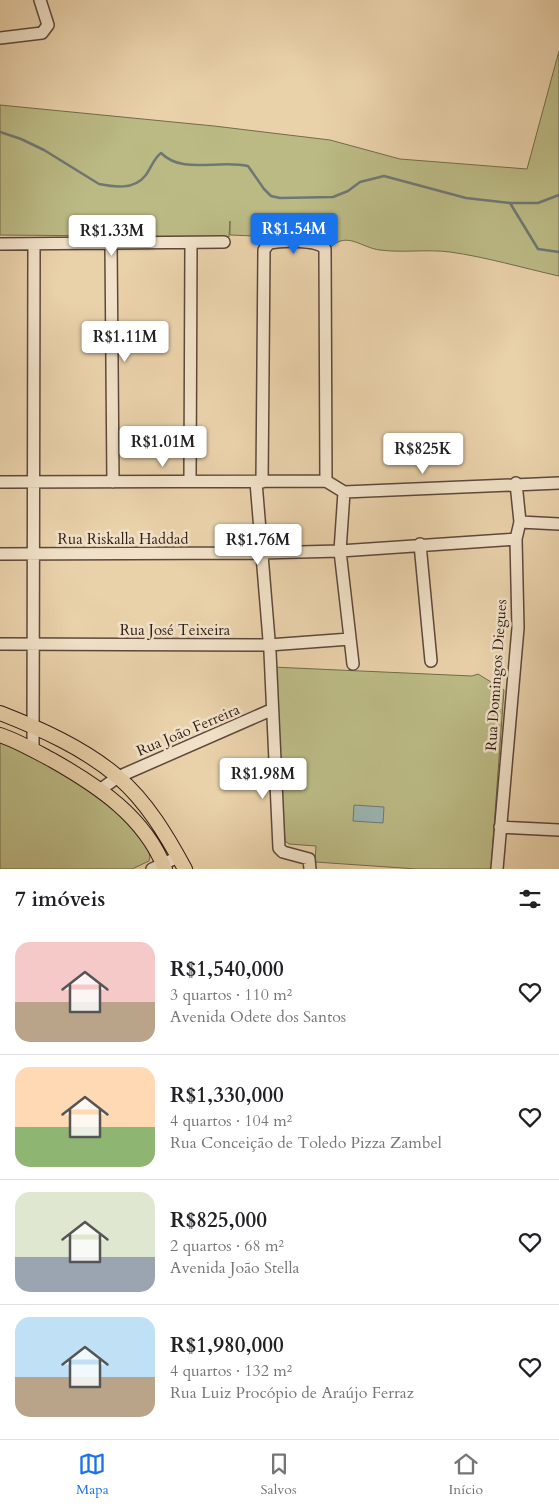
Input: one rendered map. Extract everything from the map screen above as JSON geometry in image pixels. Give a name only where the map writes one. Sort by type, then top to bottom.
[{"type":"main road","points":[[0,713],[33,726],[92,758],[118,776],[163,829],[186,869]]},
{"type":"main road","points":[[0,735],[33,750],[101,789],[130,816],[147,837],[160,867]]},
{"type":"street","points":[[0,38],[42,32],[48,24],[40,0]]},
{"type":"street","points":[[0,244],[224,242]]},
{"type":"street","points":[[310,869],[309,859],[283,852],[279,848],[269,645],[260,553],[259,482],[264,250],[269,243],[314,242],[321,244],[325,249],[326,481]]},
{"type":"street","points":[[190,481],[191,243]]},
{"type":"street","points":[[111,244],[113,482]]},
{"type":"street","points":[[33,750],[34,245]]},
{"type":"street","points":[[0,482],[326,481],[344,492],[559,483]]},
{"type":"street","name":"Rua Domingos Diegues","points":[[496,869],[518,628],[516,539],[520,522],[516,484]]},
{"type":"street","points":[[344,492],[340,551],[353,664]]},
{"type":"street","points":[[520,522],[559,524]]},
{"type":"street","name":"Rua Riskalla Haddad","points":[[0,554],[340,551],[420,544],[516,539]]},
{"type":"street","points":[[420,544],[431,661]]},
{"type":"street","name":"Rua José Teixeira","points":[[0,644],[269,645],[350,639]]},
{"type":"street","name":"Rua João Ferreira","points":[[101,789],[118,776],[271,710]]},
{"type":"street","points":[[500,827],[559,830]]},
{"type":"street","points":[[160,867],[178,857]]},
{"type":"shaded area","points":[[559,51],[559,276],[450,252],[380,250],[349,240],[337,242],[331,247],[324,239],[318,236],[267,237],[268,225],[255,224],[254,236],[230,235],[230,221],[229,237],[0,235],[0,105],[214,126],[330,140],[400,159],[527,169]]},
{"type":"shaded area","points":[[272,667],[472,676],[478,674],[504,690],[491,869],[417,869],[315,862],[316,846],[289,844],[285,841]]},
{"type":"shaded area","points":[[0,741],[39,759],[94,793],[111,807],[140,838],[149,852],[149,861],[132,869],[0,869]]},
{"type":"water","points":[[354,805],[384,807],[383,823],[353,821]]},
{"type":"waterway","points":[[0,132],[44,150],[99,184],[111,186],[135,184],[147,173],[161,153],[170,160],[190,165],[237,164],[248,166],[264,189],[271,196],[280,198],[333,197],[348,191],[360,182],[384,176],[466,198],[510,203],[538,249],[559,252]]},
{"type":"waterway","points":[[510,203],[538,203],[559,195]]}]
